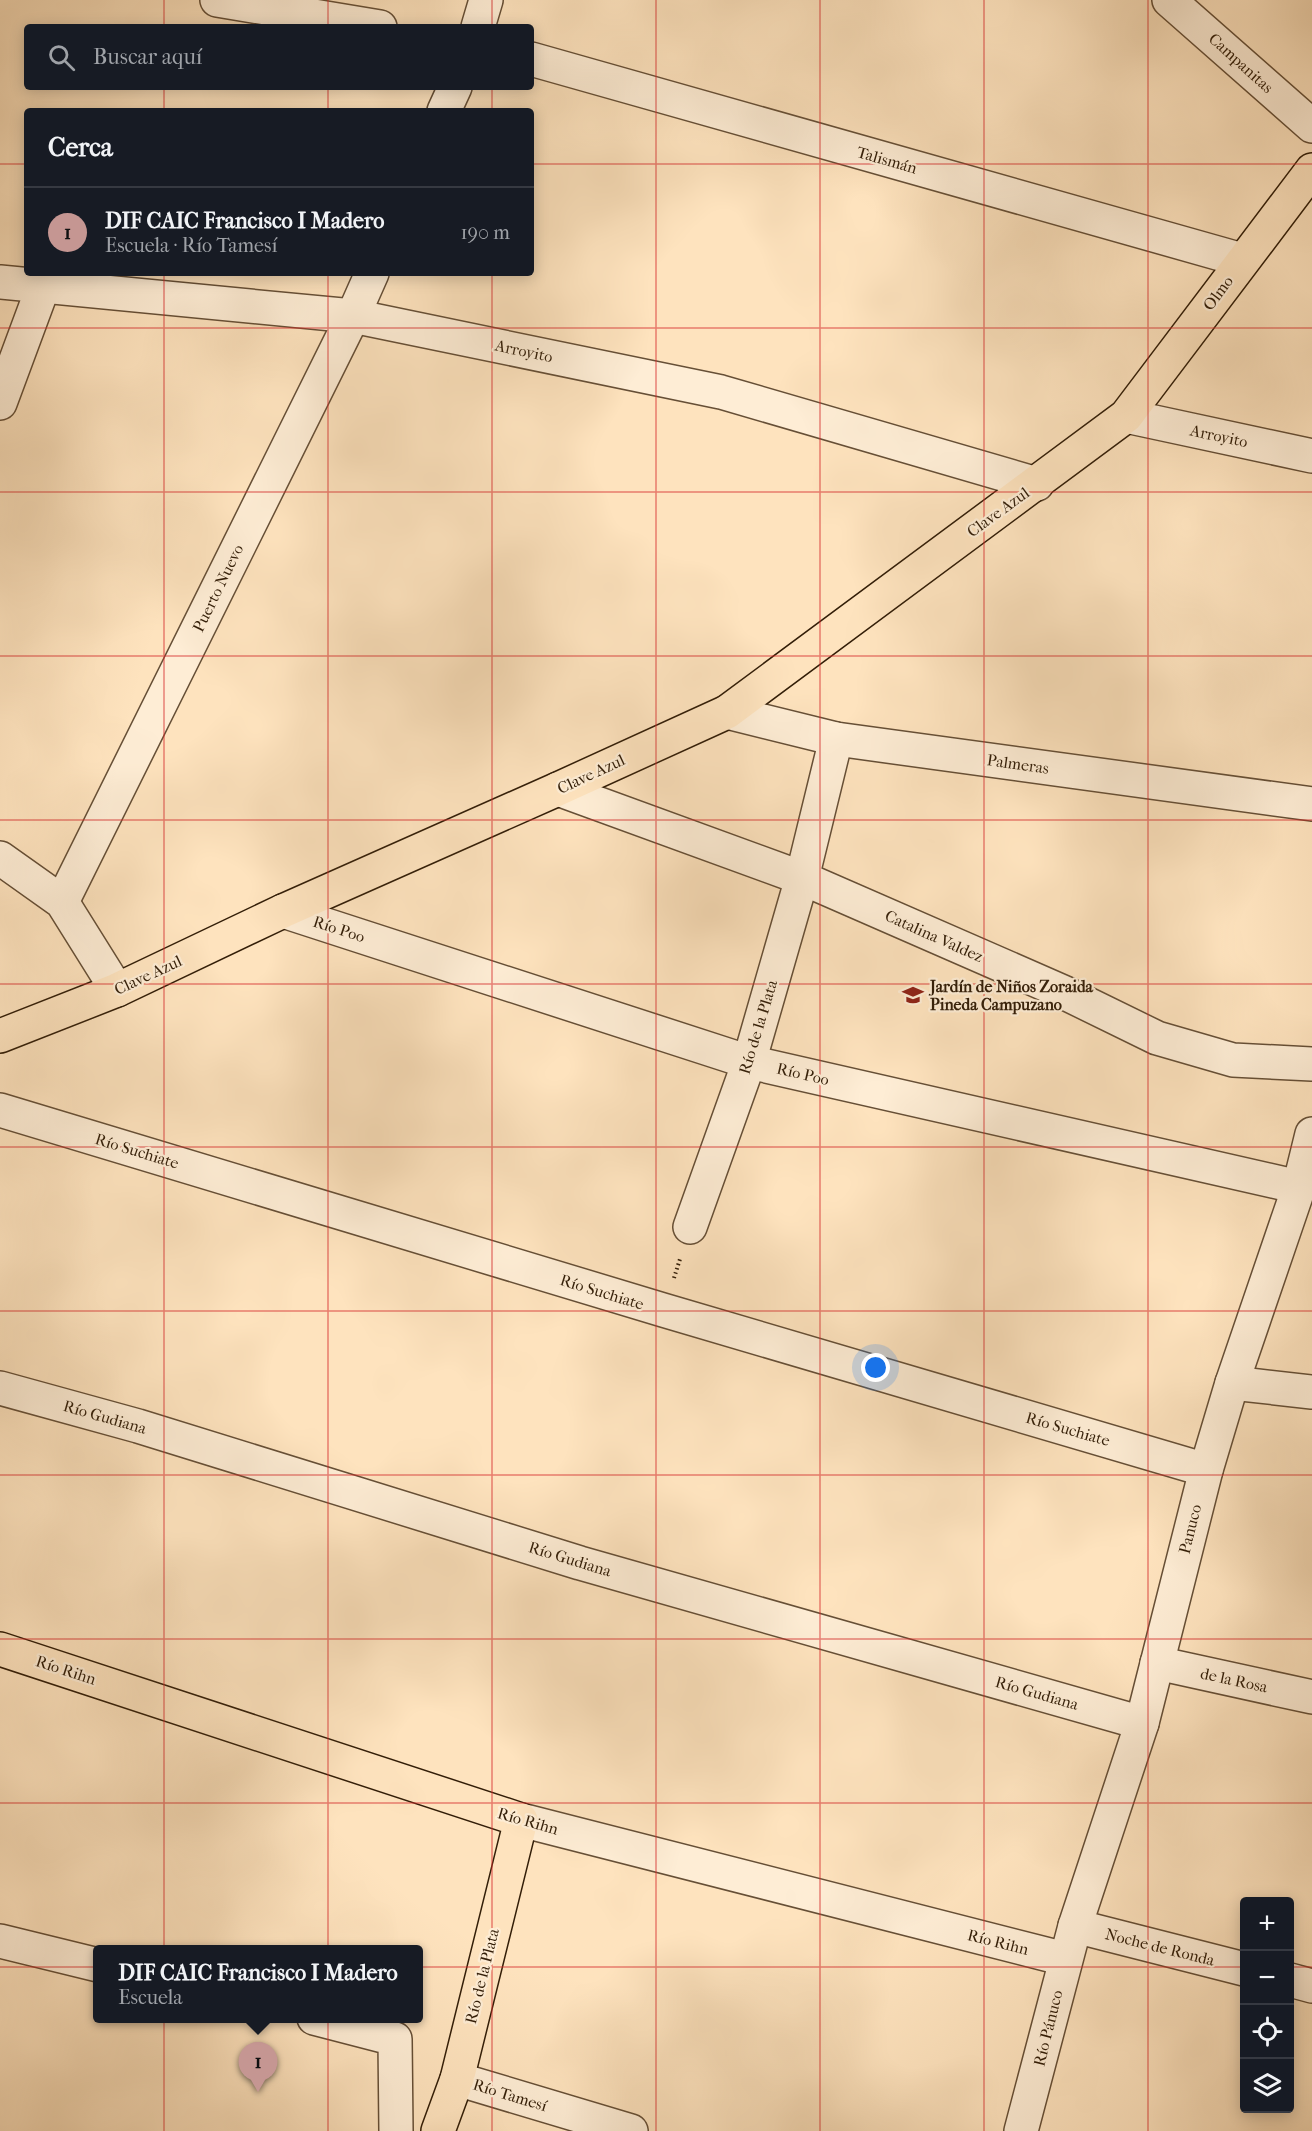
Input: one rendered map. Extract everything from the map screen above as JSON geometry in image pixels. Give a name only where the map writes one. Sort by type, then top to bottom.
[{"type":"main road","name":"Olmo","points":[[1126,416],[1242,260],[1306,186]]},
{"type":"main road","name":"Clave Azul","points":[[0,1036],[117,990],[283,911],[727,712],[1126,416]]},
{"type":"main road","name":"Río Rihn","points":[[0,1649],[520,1820]]},
{"type":"main road","name":"Río de la Plata","points":[[438,2131],[457,2079],[520,1820]]},
{"type":"street","points":[[217,0],[362,24]]},
{"type":"street","points":[[479,24],[486,0]]},
{"type":"street","name":"Campanitas","points":[[1169,0],[1312,126]]},
{"type":"street","name":"Talismán","points":[[534,60],[1242,260]]},
{"type":"street","points":[[445,108],[453,90]]},
{"type":"street","name":"Puerto Nuevo","points":[[62,902],[353,316],[371,276]]},
{"type":"street","name":"Arroyito","points":[[0,282],[353,316],[721,392],[1037,484]]},
{"type":"street","points":[[0,402],[43,287]]},
{"type":"street","name":"Arroyito","points":[[1126,416],[1312,456]]},
{"type":"street","name":"Palmeras","points":[[727,712],[836,739],[1312,804]]},
{"type":"street","name":"Río de la Plata","points":[[690,1227],[748,1062],[802,878],[836,739]]},
{"type":"street","name":"Catalina Valdez","points":[[558,789],[802,878],[1063,992],[1157,1038],[1233,1060],[1312,1064]]},
{"type":"street","points":[[0,858],[62,902],[117,990]]},
{"type":"street","name":"Río Poo","points":[[283,911],[748,1062],[1299,1186]]},
{"type":"street","name":"Río Suchiate","points":[[0,1110],[663,1310],[1206,1470]]},
{"type":"street","name":"Panuco","points":[[1075,1926],[1142,1723],[1206,1470],[1232,1383],[1299,1186],[1312,1134]]},
{"type":"street","points":[[1232,1383],[1312,1392]]},
{"type":"street","name":"Río Gudiana","points":[[0,1388],[138,1426],[580,1563],[1142,1723]]},
{"type":"street","name":"de la Rosa","points":[[1156,1663],[1312,1697]]},
{"type":"street","name":"Río Rihn","points":[[520,1820],[1065,1959]]},
{"type":"street","name":"Río Pánuco","points":[[1021,2131],[1075,1926]]},
{"type":"street","name":"Noche de Ronda","points":[[1075,1926],[1240,1968]]},
{"type":"street","points":[[0,1941],[93,1964]]},
{"type":"street","points":[[1294,1981],[1312,1986]]},
{"type":"street","points":[[330,2023],[395,2039],[396,2131]]},
{"type":"street","name":"Río Tamesí","points":[[457,2079],[632,2131]]},
{"type":"path","points":[[663,1310],[690,1227]]},
{"type":"place","name":"Jardín de Niños Zoraida Pineda Campuzano","points":[[913,995]]},
{"type":"place","name":"DIF CAIC Francisco I Madero","points":[[258,2092]]}]
